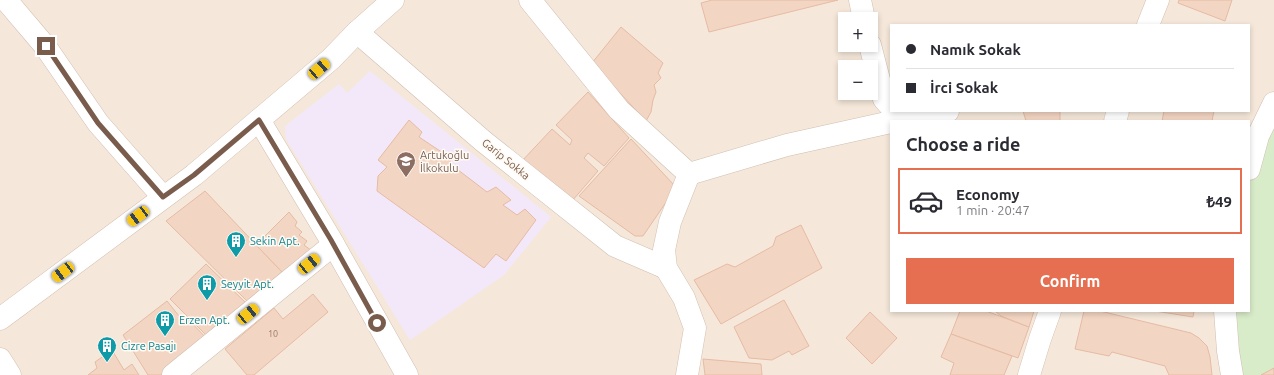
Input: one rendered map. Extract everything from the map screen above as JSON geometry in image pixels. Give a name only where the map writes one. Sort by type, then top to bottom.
[{"type":"street","points":[[6,0],[46,46],[98,123],[163,197]]},
{"type":"street","points":[[0,319],[194,175],[331,59],[357,32],[393,0]]},
{"type":"street","points":[[530,0],[619,110],[690,174]]},
{"type":"street","points":[[860,0],[863,12]]},
{"type":"street","points":[[1148,24],[1158,0]]},
{"type":"street","name":"Garip Sokka","points":[[357,32],[483,141],[615,246],[666,268]]},
{"type":"street","points":[[872,52],[884,99],[890,108]]},
{"type":"street","points":[[1250,165],[1258,136],[1274,103]]},
{"type":"street","points":[[690,174],[896,117],[939,112]]},
{"type":"street","points":[[259,120],[333,245],[407,375]]},
{"type":"street","points":[[683,371],[695,328],[684,298],[666,268],[664,250],[670,222],[690,174]]},
{"type":"street","points":[[173,375],[333,245]]},
{"type":"street","points":[[1029,375],[1050,312]]},
{"type":"street","points":[[1225,312],[1228,351],[1232,375]]},
{"type":"street","points":[[0,359],[10,375]]},
{"type":"shaded area","points":[[0,0],[1274,0],[1274,375],[0,375]]},
{"type":"shaded area","name":"Artukoğlu İlkokulu","points":[[370,71],[551,217],[504,275],[410,340],[286,139],[285,126],[339,84],[347,93]]},
{"type":"green space","points":[[1274,103],[1274,375],[1232,375],[1225,312],[1250,312],[1250,166]]},
{"type":"building","points":[[712,0],[838,0],[709,32],[701,3]]},
{"type":"building","points":[[1179,0],[1232,0],[1225,21],[1178,3]]},
{"type":"building","points":[[621,27],[663,63],[658,73],[661,78],[654,85],[656,92],[651,112],[646,121],[592,63]]},
{"type":"building","points":[[588,92],[629,138],[604,166],[588,153],[584,158],[598,171],[572,201],[521,162],[552,129],[570,145],[572,140],[556,125]]},
{"type":"building","points":[[1023,112],[1060,112],[1060,120],[1026,120]]},
{"type":"building","points":[[1164,112],[1214,112],[1212,120],[1162,120]]},
{"type":"building","points":[[409,120],[422,132],[419,137],[452,159],[449,163],[487,192],[496,187],[511,200],[503,205],[517,215],[525,209],[536,220],[506,261],[496,254],[484,268],[377,191],[378,176],[387,167],[378,160]]},
{"type":"building","points":[[631,139],[674,185],[673,192],[643,236],[635,236],[579,196]]},
{"type":"building","name":"Sekin Apt.","points":[[205,191],[282,272],[247,301],[166,221]]},
{"type":"building","points":[[289,212],[297,222],[295,226],[302,232],[299,235],[307,241],[304,245],[312,251],[285,275],[256,245]]},
{"type":"building","points":[[801,225],[822,268],[721,324],[694,280],[727,264],[735,267],[773,246],[776,237]]},
{"type":"building","name":"Seyyit Apt.","points":[[206,264],[245,302],[208,337],[170,299]]},
{"type":"building","points":[[313,294],[328,312],[254,375],[247,375],[225,349],[274,308],[283,319]]},
{"type":"building","points":[[784,300],[809,346],[792,355],[789,351],[772,360],[749,358],[734,327]]},
{"type":"building","name":"Erzen Apt.","points":[[167,301],[183,321],[189,320],[207,339],[162,375],[148,375],[123,335]]},
{"type":"building","points":[[870,312],[897,338],[872,364],[846,338]]},
{"type":"building","points":[[960,312],[989,312],[1029,327],[1018,358],[951,334]]},
{"type":"building","points":[[996,312],[1034,312],[1029,327],[1001,316]]},
{"type":"building","points":[[1084,312],[1104,312],[1191,333],[1207,346],[1212,375],[1169,375],[1165,366],[1112,352],[1109,356],[1075,349]]},
{"type":"building","points":[[1161,312],[1194,312],[1193,317]]},
{"type":"building","points":[[951,334],[1012,356],[1004,375],[950,375],[954,363],[941,357]]},
{"type":"building","name":"Cizre Pasajı","points":[[112,350],[124,370],[132,364],[139,375],[88,375],[97,368],[95,362]]},
{"type":"building","points":[[703,359],[761,364],[762,375],[705,375]]},
{"type":"building","points":[[1274,368],[1274,375],[1261,375]]},
{"type":"place","name":"Artukoğlu İlkokulu","points":[[406,178]]},
{"type":"place","name":"Sekin Apt.","points":[[236,258]]},
{"type":"place","name":"Seyyit Apt.","points":[[207,301]]},
{"type":"place","name":"Erzen Apt.","points":[[165,337]]},
{"type":"place","name":"Cizre Pasajı","points":[[107,363]]},
{"type":"route","points":[[46,46],[98,123],[163,197],[194,175],[259,120],[331,240],[377,323]]}]
